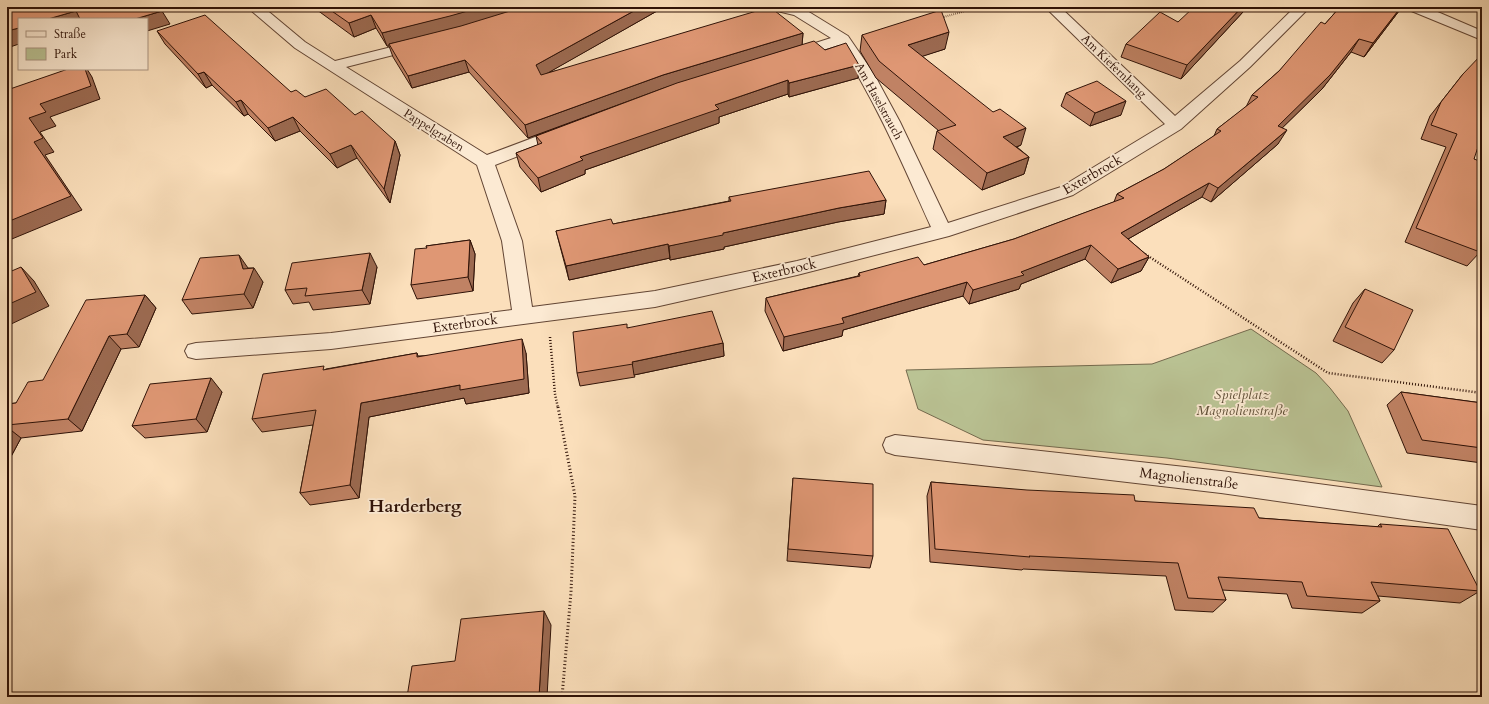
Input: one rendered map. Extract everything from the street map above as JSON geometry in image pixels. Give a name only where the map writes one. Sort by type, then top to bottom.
[{"type":"street","name":"Pappelgraben","points":[[254,7],[300,45],[484,162]]},
{"type":"street","name":"Am Haselstrauch","points":[[778,7],[799,12],[843,39],[866,74],[892,122],[942,231]]},
{"type":"street","name":"Am Kiefernhang","points":[[1052,7],[1175,125]]},
{"type":"street","name":"Exterbrock","points":[[196,351],[330,341],[655,299],[797,268],[942,231],[1067,191],[1175,125],[1245,64],[1303,7]]},
{"type":"street","points":[[1414,7],[1482,36]]},
{"type":"street","points":[[332,66],[436,39]]},
{"type":"street","points":[[775,60],[843,39]]},
{"type":"street","points":[[523,316],[512,241],[484,162],[581,126]]},
{"type":"street","name":"Magnolienstraße","points":[[895,445],[1221,482],[1482,518]]},
{"type":"path","points":[[935,19],[980,7]]},
{"type":"path","points":[[1141,252],[1328,373],[1482,393]]},
{"type":"path","points":[[548,312],[555,394],[575,496],[571,592],[562,697]]},
{"type":"green space","name":"Spielplatz Magnolienstraße","points":[[1251,329],[1316,373],[1330,388],[1348,411],[1382,487],[1167,458],[983,440],[918,409],[906,370],[1152,364]]},
{"type":"building","points":[[7,7],[160,7],[162,11],[138,18],[80,18],[76,11],[52,18],[18,18],[18,28],[7,31]]},
{"type":"building","points":[[326,7],[482,7],[382,33],[371,15],[349,23]]},
{"type":"building","points":[[523,7],[641,7],[536,65],[541,75],[770,7],[803,33],[663,75],[525,125],[465,60],[408,76],[389,44],[461,26]]},
{"type":"building","points":[[1194,7],[1242,7],[1187,65],[1126,44],[1160,12],[1178,22]]},
{"type":"building","points":[[1340,7],[1401,7],[1373,43],[1359,39],[1330,75],[1278,126],[1287,130],[1218,188],[1209,183],[1121,233],[1149,257],[1118,269],[1091,245],[1021,272],[1024,275],[973,290],[967,282],[842,318],[844,323],[784,337],[766,298],[860,276],[859,273],[918,257],[924,265],[1014,239],[1124,198],[1117,194],[1164,169],[1221,131],[1217,129],[1258,97],[1252,95],[1279,71],[1321,22],[1325,24]]},
{"type":"building","points":[[941,10],[949,32],[908,45],[993,112],[1000,109],[1026,128],[1003,137],[1029,157],[987,173],[937,131],[956,125],[879,61],[862,35]]},
{"type":"building","points":[[205,15],[291,92],[296,90],[305,97],[326,89],[355,115],[362,111],[395,141],[384,189],[351,145],[330,154],[293,117],[268,128],[241,100],[236,102],[204,72],[198,74],[157,31]]},
{"type":"building","points":[[814,41],[825,50],[846,43],[859,65],[789,83],[788,80],[715,105],[719,109],[580,157],[583,160],[538,178],[516,153],[542,143],[536,136],[677,83]]},
{"type":"building","points":[[1482,54],[1482,135],[1474,159],[1482,162],[1482,246],[1480,252],[1416,228],[1457,134],[1431,125],[1441,102],[1463,74]]},
{"type":"building","points":[[65,70],[85,70],[91,86],[40,104],[46,112],[29,118],[43,138],[34,142],[71,196],[7,222],[7,90]]},
{"type":"building","points":[[1097,81],[1126,101],[1095,113],[1066,93]]},
{"type":"building","points":[[869,171],[886,200],[839,208],[723,233],[723,235],[669,246],[668,244],[566,266],[556,231],[611,219],[613,224],[731,201],[729,197]]},
{"type":"building","points":[[470,240],[468,277],[411,285],[415,249]]},
{"type":"building","points":[[370,253],[362,290],[305,296],[307,288],[285,290],[292,263]]},
{"type":"building","points":[[239,255],[243,269],[254,268],[244,294],[182,300],[200,258]]},
{"type":"building","points":[[21,267],[36,292],[7,305],[7,273]]},
{"type":"building","points":[[1365,289],[1413,310],[1394,350],[1345,327]]},
{"type":"building","points":[[145,295],[127,334],[109,336],[68,419],[7,425],[7,404],[16,403],[28,382],[43,380],[86,300]]},
{"type":"building","points":[[712,311],[723,343],[632,362],[633,364],[577,373],[573,332],[627,324],[627,328]]},
{"type":"building","points":[[522,339],[524,379],[460,390],[460,385],[361,403],[350,485],[300,493],[316,410],[252,419],[263,374],[324,366],[323,370],[417,353],[417,357]]},
{"type":"building","points":[[211,378],[196,419],[132,426],[150,384]]},
{"type":"building","points":[[1401,392],[1482,403],[1482,448],[1422,440]]},
{"type":"building","points":[[793,478],[873,484],[873,556],[788,549]]},
{"type":"building","points":[[931,482],[1027,490],[1134,495],[1135,501],[1254,508],[1259,518],[1382,527],[1380,524],[1448,529],[1480,591],[1371,582],[1380,601],[1307,596],[1302,582],[1218,577],[1226,600],[1188,598],[1178,563],[1029,556],[1030,557],[935,549]]},
{"type":"building","points":[[544,611],[539,697],[407,697],[412,666],[455,661],[461,619]]},
{"type":"district","name":"Harderberg","points":[[415,506]]}]
